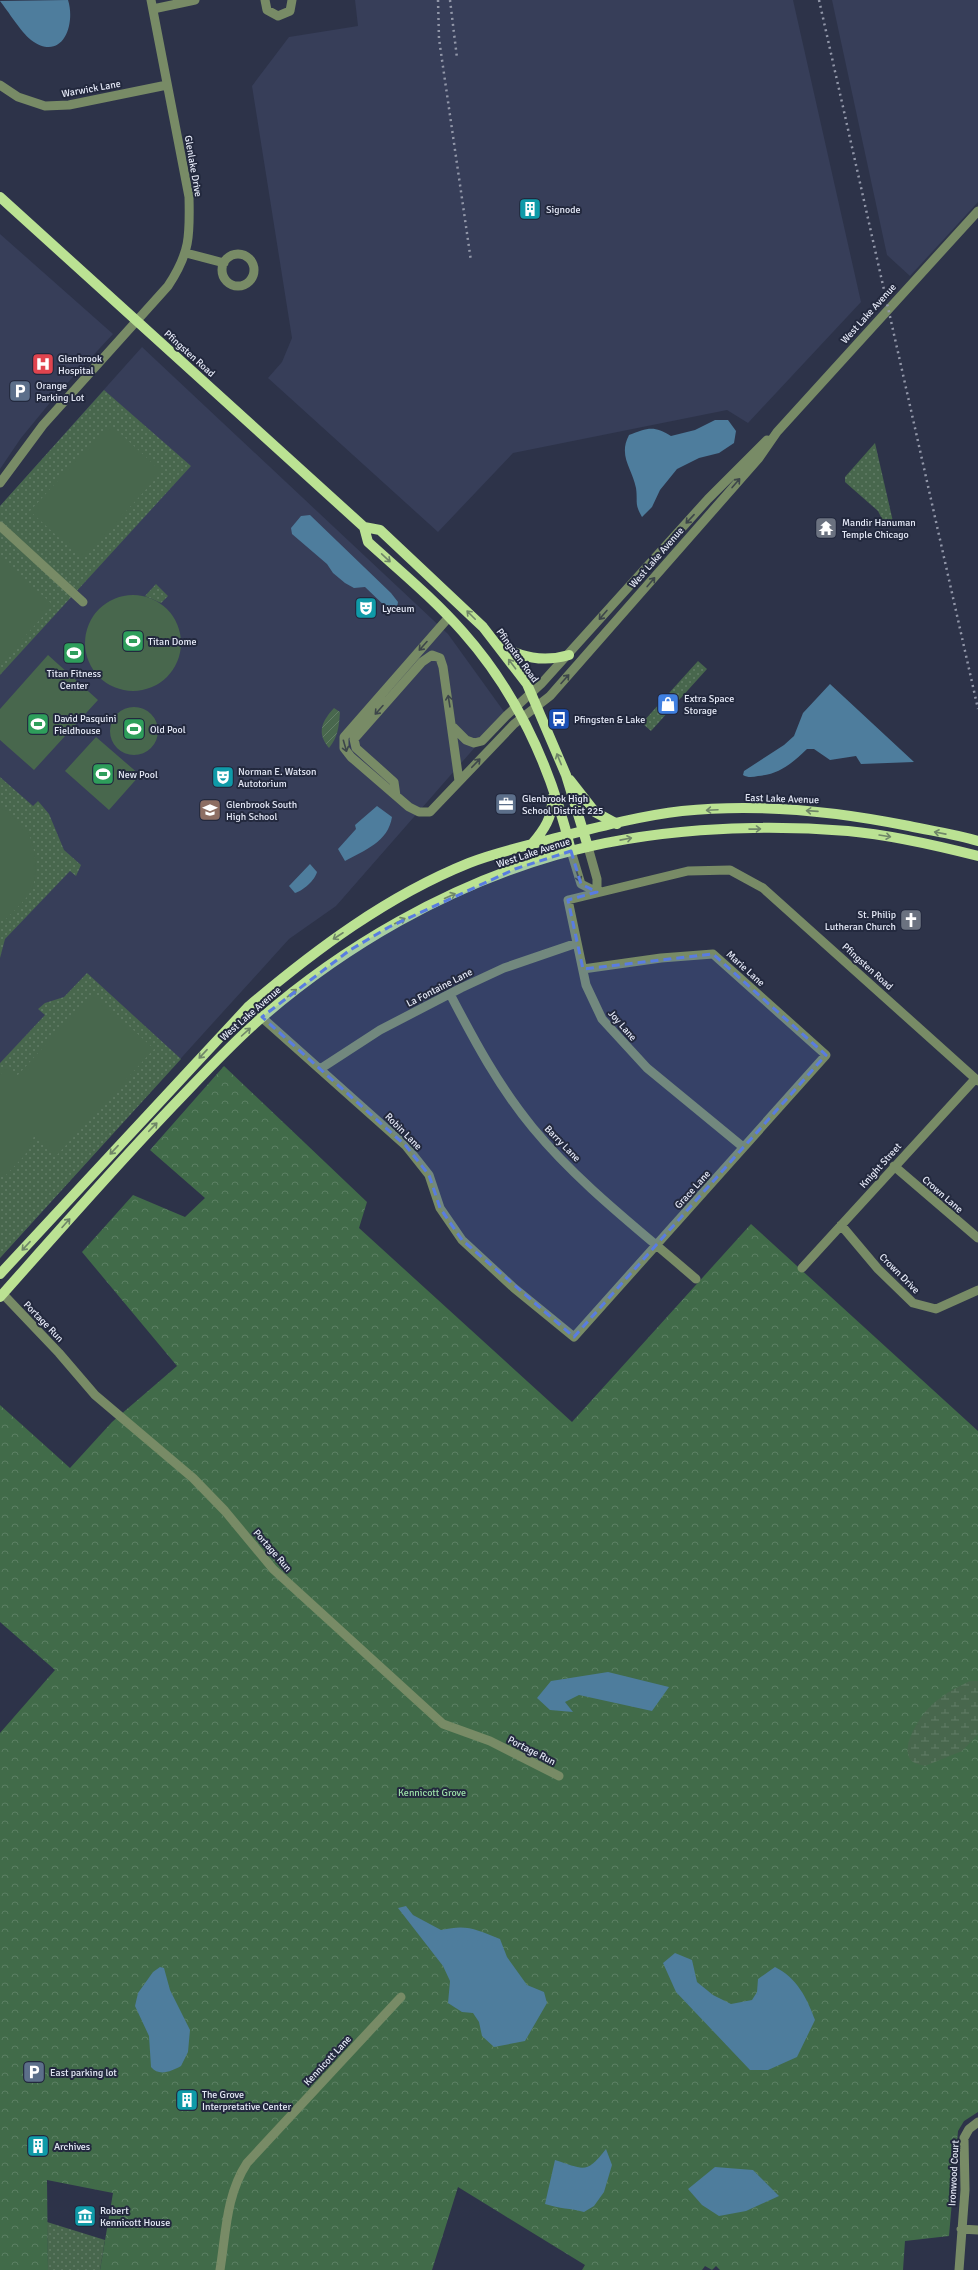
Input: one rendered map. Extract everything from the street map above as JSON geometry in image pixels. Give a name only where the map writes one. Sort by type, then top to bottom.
[{"type":"main road","name":"Pfingsten Road","points":[[0,197],[364,527],[380,530],[463,607],[497,644],[531,693],[537,706],[566,775],[588,847]]},
{"type":"main road","name":"Pfingsten Road","points":[[364,527],[368,542],[449,617],[490,665],[516,706],[540,751],[552,784],[571,852]]},
{"type":"main road","points":[[497,644],[518,655],[534,659],[548,660],[569,655]]},
{"type":"main road","points":[[566,775],[595,812],[617,824]]},
{"type":"main road","points":[[532,844],[542,831],[551,815],[552,784]]},
{"type":"main road","name":"East Lake Avenue","points":[[584,831],[682,811],[760,808],[827,812],[894,823],[978,841]]},
{"type":"main road","points":[[588,847],[634,838],[681,833],[740,829],[789,828],[849,831],[882,836],[978,856]]},
{"type":"main road","name":"West Lake Avenue","points":[[0,1274],[249,1006],[332,940],[400,897],[470,863],[532,844],[584,831]]},
{"type":"main road","name":"West Lake Avenue","points":[[1,1296],[126,1156],[226,1050],[262,1018],[350,950],[389,926],[428,906],[508,872],[588,847]]},
{"type":"street","points":[[152,4],[194,0]]},
{"type":"street","points":[[265,0],[267,10],[278,16],[290,11],[292,0]]},
{"type":"street","name":"Glenlake Drive","points":[[0,483],[43,425],[168,286],[180,268],[186,253],[190,230],[189,197],[152,4]]},
{"type":"street","name":"Warwick Lane","points":[[0,85],[18,97],[45,106],[69,105],[167,85]]},
{"type":"street","name":"West Lake Avenue","points":[[396,796],[414,810],[430,812],[522,717],[550,696],[758,458],[777,432],[978,211]]},
{"type":"street","points":[[186,253],[224,263]]},
{"type":"street","name":"West Lake Avenue","points":[[453,727],[466,740],[474,743],[482,741],[569,655],[753,452],[777,432]]},
{"type":"street","points":[[0,526],[83,602]]},
{"type":"street","points":[[396,796],[351,757],[344,748],[344,737],[449,617]]},
{"type":"street","points":[[396,796],[394,782],[356,748],[354,739],[422,662],[432,655],[436,656],[442,662],[453,727],[459,781]]},
{"type":"street","name":"Pfingsten Road","points":[[588,847],[597,879],[597,892]]},
{"type":"street","name":"Pfingsten Road","points":[[571,852],[581,884],[597,892],[688,871],[730,870],[763,888],[976,1080]]},
{"type":"street","name":"Joy Lane","points":[[597,892],[568,900],[586,984],[602,1018],[647,1068],[744,1147]]},
{"type":"street","name":"La Fontaine Lane","points":[[320,1069],[380,1030],[450,994],[504,968],[577,943]]},
{"type":"street","name":"Marie Lane","points":[[583,969],[661,958],[714,954],[826,1055]]},
{"type":"street","name":"Barry Lane","points":[[450,994],[503,1089],[534,1129],[591,1188],[696,1279]]},
{"type":"street","name":"Robin Lane","points":[[249,1006],[406,1146],[429,1175],[440,1208],[462,1240],[514,1288],[574,1337]]},
{"type":"street","name":"Grace Lane","points":[[574,1337],[826,1055]]},
{"type":"street","name":"Knight Street","points":[[802,1268],[894,1166],[976,1080]]},
{"type":"street","name":"Crown Lane","points":[[894,1166],[978,1238]]},
{"type":"street","name":"Crown Drive","points":[[841,1225],[878,1269],[913,1303],[936,1309],[978,1290]]},
{"type":"street","name":"Portage Run","points":[[1,1296],[59,1353],[95,1395],[193,1478],[226,1511],[273,1569],[443,1724],[490,1741],[558,1776]]},
{"type":"street","name":"Kennicott Lane","points":[[220,2270],[230,2199],[234,2185],[247,2163],[401,1997]]},
{"type":"street","name":"Ironwood Court","points":[[959,2270],[965,2190],[964,2138],[969,2129],[978,2122]]},
{"type":"street","points":[[961,2229],[978,2230]]},
{"type":"highlighted area","points":[[571,851],[581,884],[597,892],[568,900],[583,969],[713,954],[826,1055],[574,1337],[462,1240],[440,1208],[429,1175],[406,1146],[262,1017],[350,950],[389,927],[515,869]]},
{"type":"shaded area","points":[[68,0],[70,20],[68,30],[64,38],[58,44],[51,47],[42,46],[31,40],[19,27],[0,1]]},
{"type":"shaded area","points":[[355,0],[793,0],[861,302],[748,423],[727,410],[513,453],[438,532],[268,378],[282,362],[292,338],[252,86],[289,37],[358,26]]},
{"type":"shaded area","points":[[832,0],[978,0],[978,202],[910,276],[887,255]]},
{"type":"shaded area","name":"Glenbrook Hospital","points":[[0,234],[113,334],[58,393],[21,438],[0,469]]},
{"type":"shaded area","name":"Glenbrook South High School","points":[[142,347],[448,634],[505,713],[336,906],[289,939],[0,1258],[0,506]]},
{"type":"shaded area","points":[[715,420],[728,420],[736,431],[734,443],[719,453],[699,458],[677,469],[660,490],[652,507],[642,517],[637,505],[636,488],[625,456],[626,442],[629,435],[646,429],[655,429],[671,436],[695,430]]},
{"type":"shaded area","points":[[310,515],[391,593],[398,602],[396,613],[389,610],[365,587],[354,588],[345,583],[333,573],[327,564],[292,534],[291,528],[301,516]]},
{"type":"shaded area","points":[[830,684],[914,762],[861,764],[856,756],[830,760],[814,749],[807,749],[790,764],[779,771],[754,777],[743,775],[744,771],[784,745],[794,736],[803,713]]},
{"type":"shaded area","points":[[377,806],[392,817],[390,826],[386,833],[368,849],[345,861],[338,849],[356,829],[355,825]]},
{"type":"shaded area","points":[[310,864],[317,872],[316,875],[308,885],[295,893],[289,886]]},
{"type":"shaded area","points":[[608,1672],[669,1687],[652,1711],[579,1695],[565,1702],[573,1712],[550,1710],[537,1698],[551,1681]]},
{"type":"shaded area","points":[[406,1906],[413,1915],[441,1930],[458,1927],[471,1928],[500,1939],[507,1957],[527,1985],[544,1992],[547,2003],[525,2041],[494,2047],[482,2036],[479,2022],[473,2013],[462,2012],[448,2003],[450,1981],[443,1966],[398,1908]]},
{"type":"shaded area","points":[[675,1953],[692,1960],[697,1982],[713,1995],[731,2004],[752,2000],[757,1992],[758,1979],[775,1967],[789,1977],[805,1996],[815,2020],[797,2057],[768,2070],[750,2070],[676,1992],[663,1963]]},
{"type":"shaded area","points":[[160,1967],[164,1968],[170,1990],[190,2030],[188,2052],[181,2066],[166,2072],[158,2072],[151,2067],[149,2036],[135,2006],[138,1993],[153,1972]]},
{"type":"shaded area","points":[[606,2149],[612,2165],[604,2192],[594,2206],[584,2212],[545,2204],[555,2160],[572,2166],[584,2168],[594,2163]]},
{"type":"shaded area","points":[[715,2167],[753,2170],[779,2196],[746,2211],[719,2216],[702,2205],[688,2189]]},
{"type":"green space","points":[[104,390],[191,466],[0,675],[0,506]]},
{"type":"green space","points":[[110,424],[162,472],[82,559],[30,511]]},
{"type":"green space","points":[[875,443],[894,526],[886,527],[878,511],[845,482],[845,477]]},
{"type":"green space","points":[[0,557],[53,605],[0,664]]},
{"type":"green space","points":[[156,584],[168,596],[161,603],[145,596]]},
{"type":"green space","name":"Titan Dome","points":[[133,595],[151,599],[160,603],[167,609],[173,616],[177,625],[181,643],[177,661],[173,670],[167,677],[160,683],[151,687],[133,691],[115,687],[106,683],[99,677],[93,670],[89,661],[85,643],[89,625],[93,616],[99,609],[106,603],[115,599]]},
{"type":"green space","name":"David Pasquini Fieldhouse","points":[[48,655],[98,700],[34,770],[0,740],[0,709]]},
{"type":"green space","points":[[698,661],[707,669],[651,731],[642,723]]},
{"type":"green space","name":"Old Pool","points":[[129,707],[139,707],[151,714],[158,726],[158,736],[151,748],[139,755],[129,755],[121,751],[114,744],[110,736],[110,726],[114,718],[121,711]]},
{"type":"green space","points":[[334,708],[340,712],[338,731],[329,748],[323,737],[322,727],[326,718]]},
{"type":"green space","name":"New Pool","points":[[96,737],[140,775],[109,810],[65,771]]},
{"type":"green space","points":[[0,777],[33,806],[38,801],[49,814],[64,850],[81,865],[76,876],[70,871],[5,939],[0,958]]},
{"type":"green space","points":[[0,805],[25,828],[29,834],[35,861],[35,879],[29,894],[4,921],[0,919]]},
{"type":"green space","points":[[87,973],[181,1059],[0,1258],[0,1063],[45,1015],[38,1009],[45,1003],[64,997]]},
{"type":"green space","points":[[93,993],[154,1049],[57,1155],[35,1134],[25,1155],[5,1176],[0,1171],[0,1075],[8,1065],[17,1076]]},
{"type":"green space","name":"Kennicott Grove","points":[[224,1066],[367,1202],[359,1228],[572,1422],[751,1224],[978,1431],[978,2112],[964,2121],[958,2131],[949,2236],[905,2241],[903,2270],[720,2270],[716,2266],[712,2270],[705,2266],[702,2270],[582,2270],[585,2265],[458,2187],[432,2270],[100,2270],[113,2193],[47,2180],[48,2270],[0,2270],[0,1733],[55,1670],[0,1622],[0,1405],[70,1468],[112,1422],[177,1366],[82,1252],[133,1195],[185,1217],[205,1198],[150,1150]]},
{"type":"green space","points":[[970,1681],[978,1681],[978,1734],[962,1751],[925,1766],[913,1762],[909,1757],[908,1743],[923,1715],[931,1705],[941,1697]]},
{"type":"green space","points":[[47,2222],[105,2240],[100,2270],[48,2270]]},
{"type":"railway","points":[[438,0],[439,39],[471,261]]},
{"type":"railway","points":[[450,0],[457,58]]},
{"type":"railway","points":[[819,0],[978,709]]},
{"type":"place","name":"Signode","points":[[530,209]]},
{"type":"place","name":"Glenbrook Hospital","points":[[43,364]]},
{"type":"place","name":"Orange Parking Lot","points":[[20,391]]},
{"type":"place","name":"Mandir Hanuman Temple Chicago","points":[[826,528]]},
{"type":"place","name":"Lyceum","points":[[366,608]]},
{"type":"place","name":"Titan Dome","points":[[133,641]]},
{"type":"place","name":"Titan Fitness Center","points":[[74,653]]},
{"type":"place","name":"Extra Space Storage","points":[[668,704]]},
{"type":"place","name":"Pfingsten & Lake","points":[[559,719]]},
{"type":"place","name":"David Pasquini Fieldhouse","points":[[38,724]]},
{"type":"place","name":"Old Pool","points":[[134,729]]},
{"type":"place","name":"New Pool","points":[[103,774]]},
{"type":"place","name":"Norman E. Watson Autotorium","points":[[223,777]]},
{"type":"place","name":"Glenbrook High School District 225","points":[[506,804]]},
{"type":"place","name":"Glenbrook South High School","points":[[210,810]]},
{"type":"place","name":"St. Philip Lutheran Church","points":[[911,920]]},
{"type":"place","name":"East parking lot","points":[[34,2072]]},
{"type":"place","name":"The Grove Interpretative Center","points":[[187,2100]]},
{"type":"place","name":"Archives","points":[[38,2146]]},
{"type":"place","name":"Robert Kennicott House","points":[[85,2216]]}]
